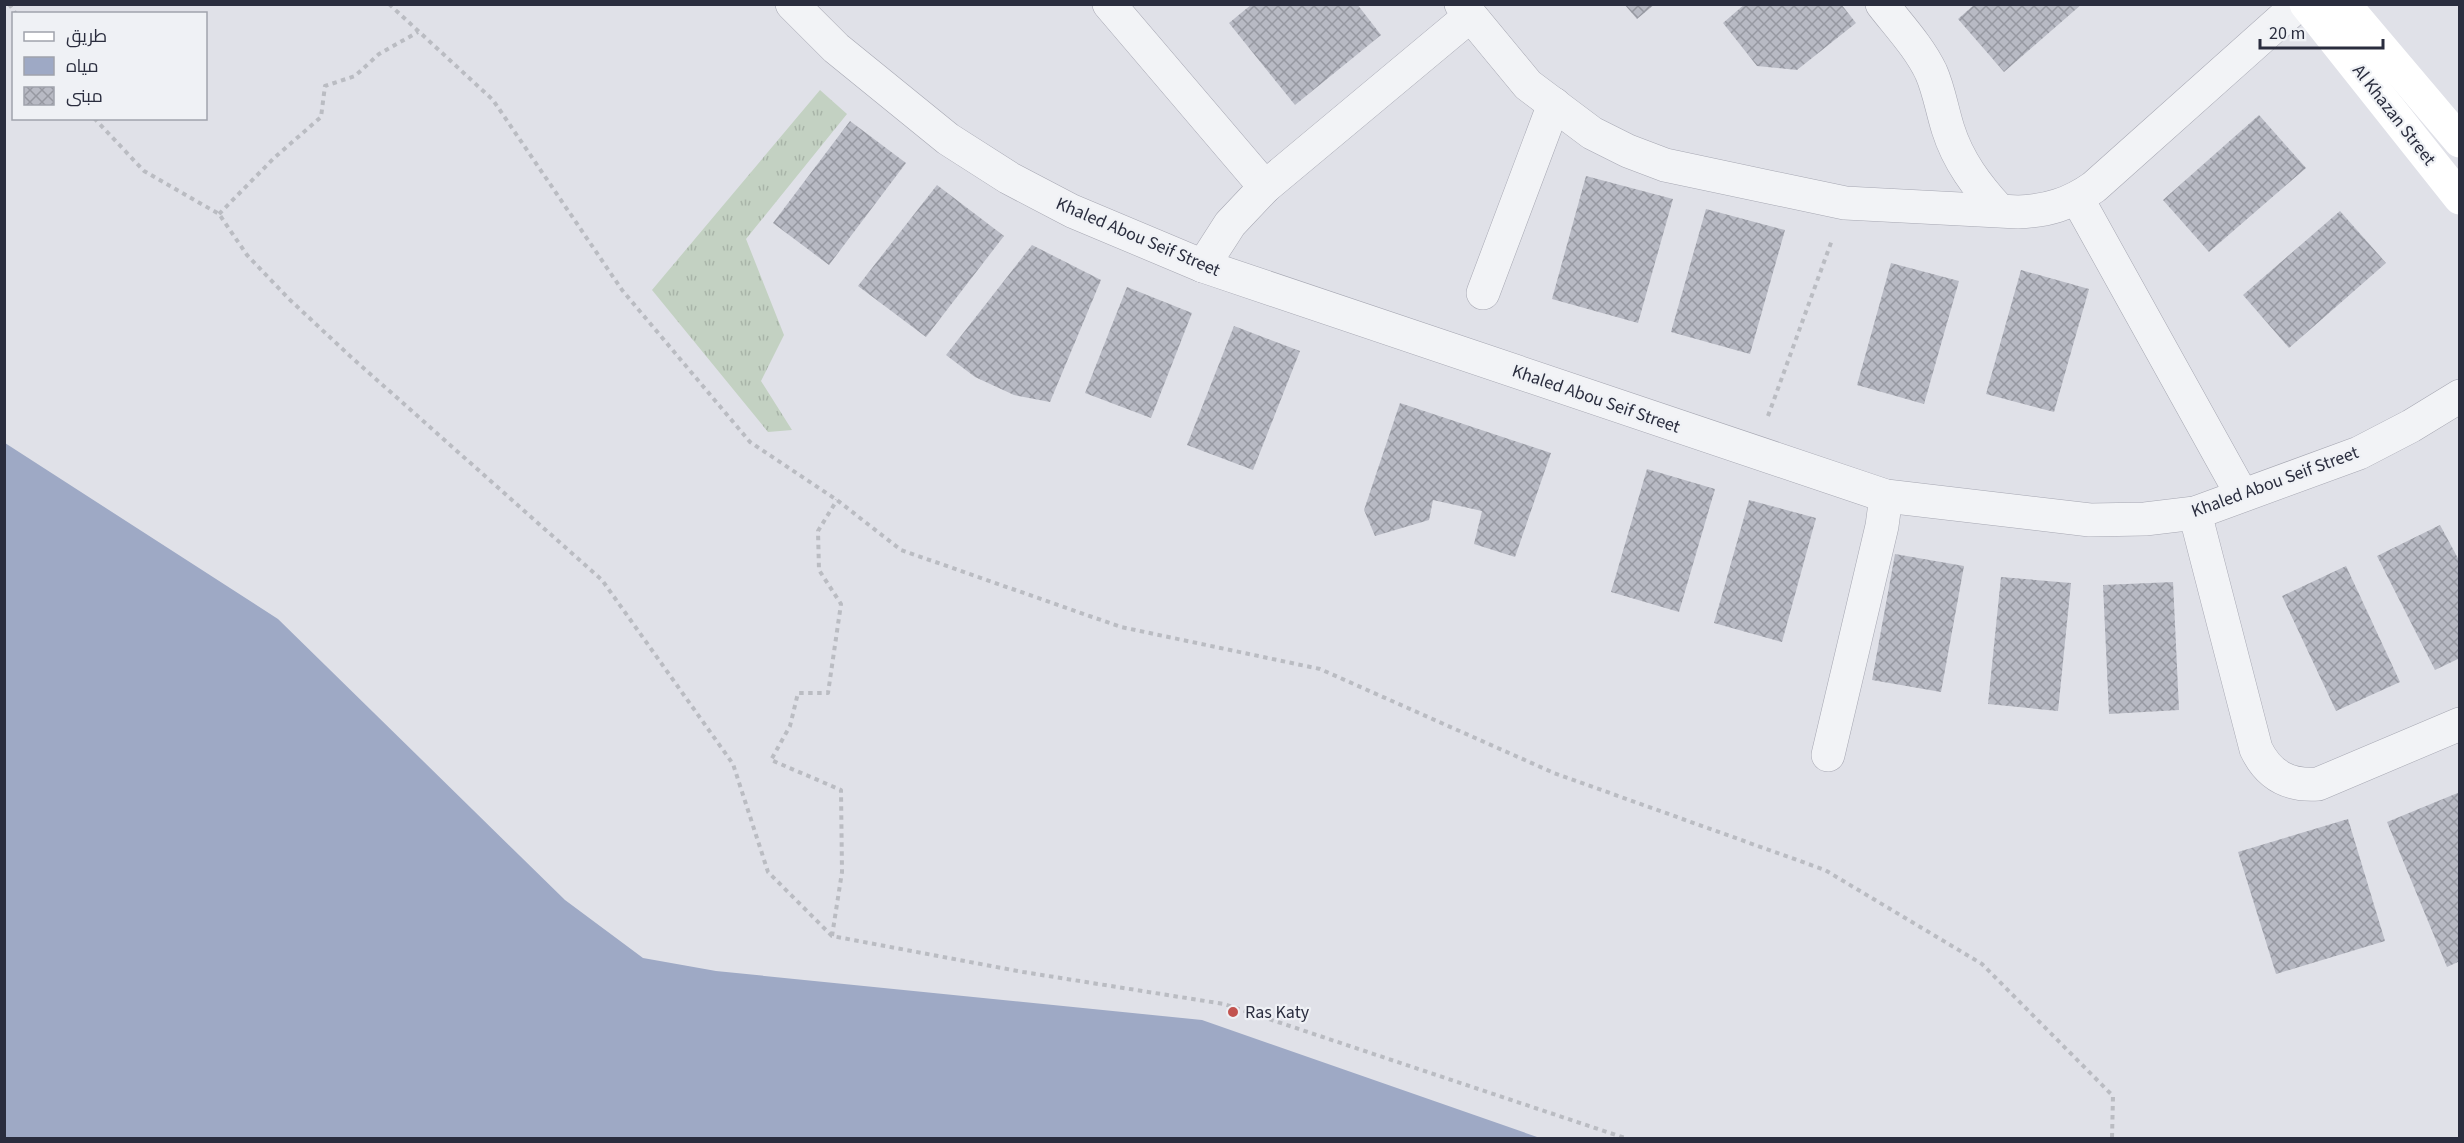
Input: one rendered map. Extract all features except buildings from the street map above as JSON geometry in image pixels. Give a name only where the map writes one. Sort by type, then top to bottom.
[{"type":"main road","name":"Al Khazan Street","points":[[2306,4],[2460,198]]},
{"type":"main road","name":"Al Khazan Street","points":[[2345,5],[2460,141]]},
{"type":"street","name":"Khaled Abou Seif Street","points":[[792,4],[836,48],[948,139],[1009,178],[1072,211],[1203,266],[1886,496],[2090,520],[2145,519],[2195,513],[2359,453],[2411,426],[2460,396]]},
{"type":"street","points":[[1109,4],[1265,187]]},
{"type":"street","points":[[1882,4],[1927,65],[1937,87],[1949,131],[1961,160],[1978,187],[1999,210]]},
{"type":"street","points":[[1203,266],[1230,224],[1265,187],[1466,10],[1528,85],[1592,133],[1628,151],[1665,165],[1845,202],[2018,213],[2058,207],[2094,187],[2299,4]]},
{"type":"street","points":[[1483,293],[1554,104]]},
{"type":"street","points":[[2077,198],[2242,495]]},
{"type":"street","points":[[1828,755],[1882,526],[1886,496]]},
{"type":"street","points":[[2195,513],[2256,749],[2262,763],[2273,774],[2303,785],[2318,784],[2460,724]]},
{"type":"path","points":[[389,4],[493,100],[622,290],[750,442],[837,500],[901,550],[1121,627],[1320,669],[1554,773],[1825,870],[1982,964],[2113,1096],[2112,1138]]},
{"type":"path","points":[[219,214],[274,158],[321,117],[325,86],[355,76],[379,54],[418,32]]},
{"type":"path","points":[[96,120],[144,171],[219,214],[247,255],[289,299],[602,580],[733,764],[768,872],[832,936],[1023,972],[1224,1004],[1625,1138]]},
{"type":"path","points":[[1755,453],[1845,202]]},
{"type":"path","points":[[832,936],[842,872],[841,790],[771,759],[790,726],[798,693],[828,693],[841,604],[819,570],[818,531],[837,500]]},
{"type":"green space","points":[[820,90],[847,114],[746,239],[784,335],[761,381],[792,430],[768,432],[652,290]]},
{"type":"water","points":[[5,443],[278,619],[565,900],[643,958],[716,971],[1202,1020],[1540,1138],[5,1138]]},
{"type":"place","name":"Ras Katy","points":[[1233,1012]]}]
